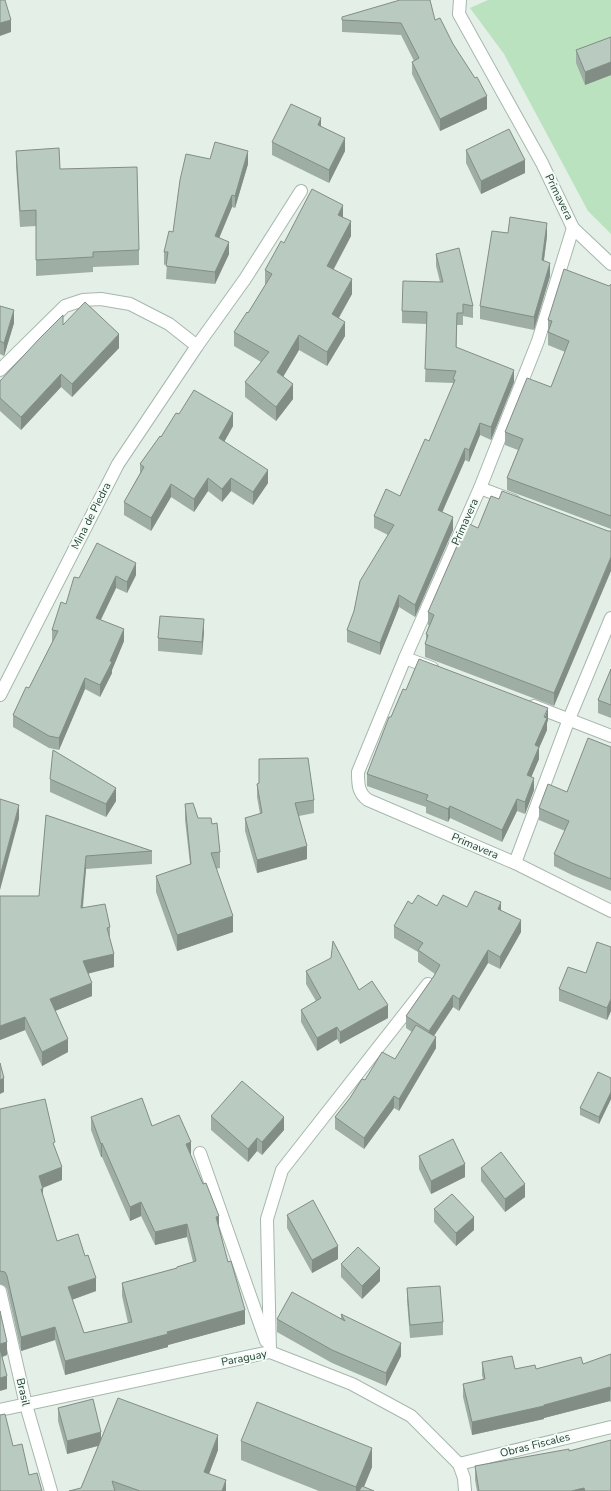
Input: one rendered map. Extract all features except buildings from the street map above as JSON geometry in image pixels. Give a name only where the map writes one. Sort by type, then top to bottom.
[{"type":"street","name":"Primavera","points":[[460,0],[459,14],[542,163],[573,228],[538,341],[480,488],[404,658],[358,772],[358,783],[362,795],[368,800],[515,863],[611,911]]},
{"type":"street","name":"Mina de Piedra","points":[[0,695],[118,464],[197,346],[245,279],[301,191]]},
{"type":"street","points":[[573,228],[611,264]]},
{"type":"street","points":[[0,370],[64,306],[83,300],[101,299],[130,304],[169,324],[197,346]]},
{"type":"street","points":[[480,488],[524,505]]},
{"type":"street","points":[[515,863],[569,719],[611,618]]},
{"type":"street","points":[[404,658],[442,672]]},
{"type":"street","points":[[524,703],[611,736]]},
{"type":"street","points":[[270,1352],[267,1219],[282,1170],[428,984]]},
{"type":"street","points":[[200,1153],[270,1352]]},
{"type":"street","name":"Brasil","points":[[0,1291],[26,1405],[51,1491]]},
{"type":"street","name":"Paraguay","points":[[0,1410],[270,1352],[352,1384],[411,1416],[458,1464]]},
{"type":"street","name":"Obras Fiscales","points":[[458,1464],[611,1427]]},
{"type":"street","points":[[458,1464],[464,1478],[466,1491]]},
{"type":"green space","points":[[488,0],[611,0],[611,234],[588,211],[504,54],[470,8]]}]
